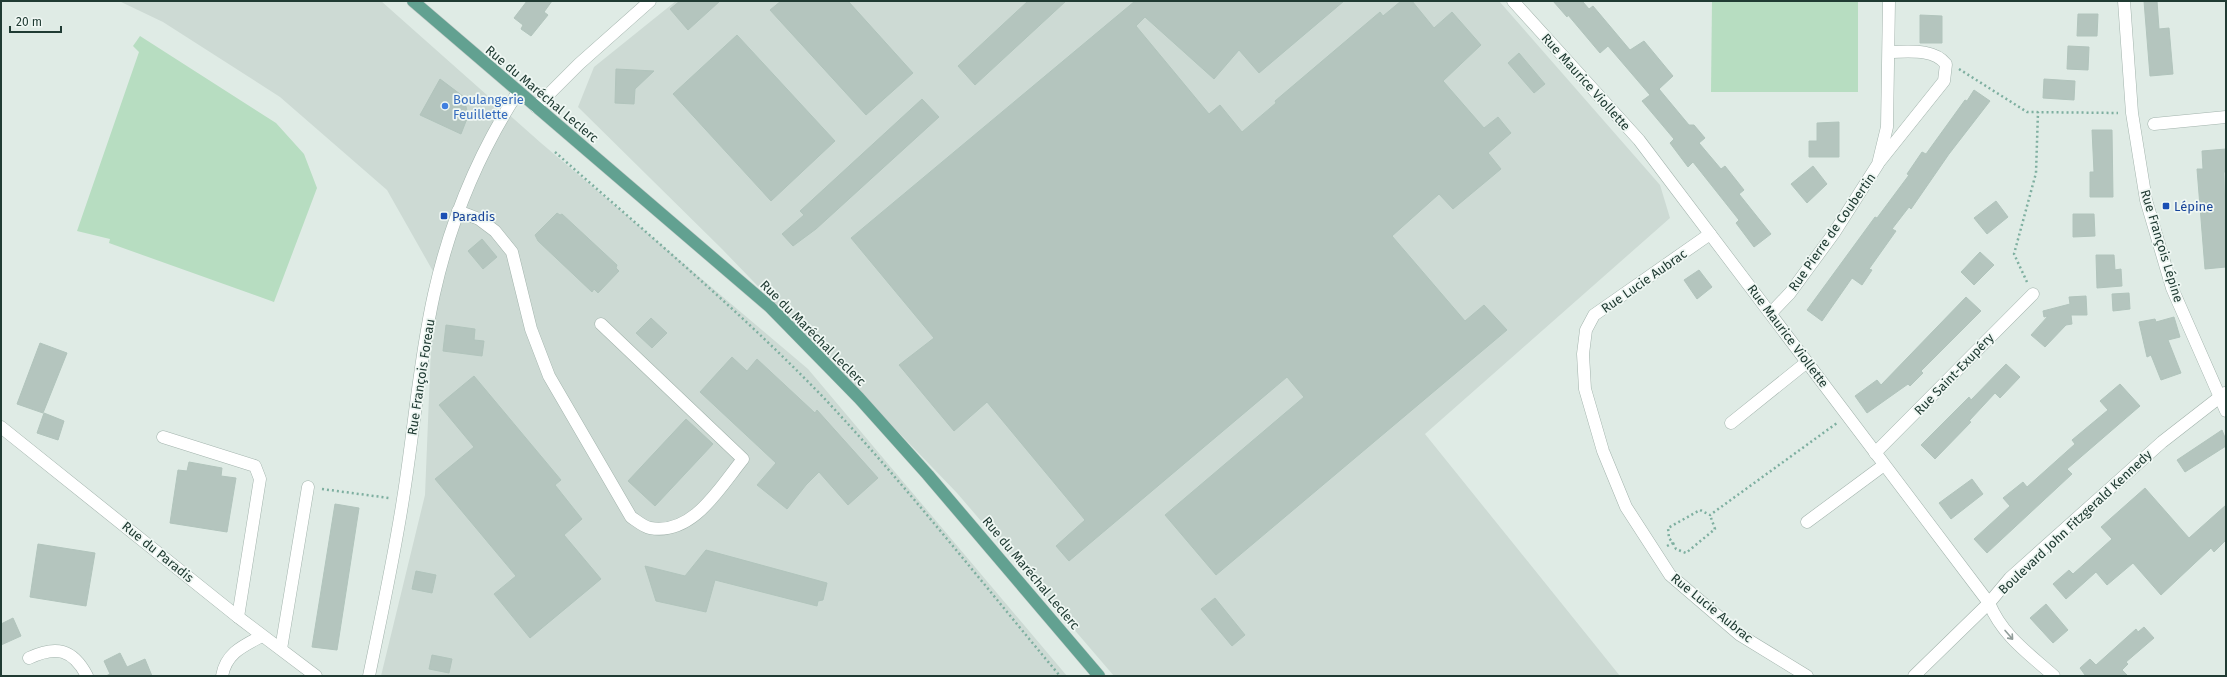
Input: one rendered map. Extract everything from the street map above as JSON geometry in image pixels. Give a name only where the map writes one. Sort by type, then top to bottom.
[{"type":"main road","name":"Rue du Maréchal Leclerc","points":[[413,1],[770,307],[859,398],[928,475],[1099,676]]},
{"type":"street","points":[[536,107],[579,64],[650,1]]},
{"type":"street","name":"Rue Maurice Viollette","points":[[1513,1],[1638,140],[1771,313],[1875,454],[1988,603],[1996,620],[2015,642],[2054,676]]},
{"type":"street","name":"Rue Pierre de Coubertin","points":[[1771,313],[1790,293],[1834,232],[1878,164],[1887,127],[1889,1]]},
{"type":"street","name":"Rue François Lépine","points":[[2124,1],[2132,113],[2146,200],[2172,288],[2223,394],[2226,411]]},
{"type":"street","points":[[1878,164],[1944,81],[1946,64],[1940,57],[1931,53],[1889,52]]},
{"type":"street","name":"Rue François Foreau","points":[[369,676],[403,500],[433,301],[443,260],[458,211],[497,125],[518,92]]},
{"type":"street","points":[[2154,124],[2226,117]]},
{"type":"street","points":[[458,211],[479,219],[495,231],[512,252],[531,329],[549,376],[631,517],[648,528],[668,529],[698,514],[743,458],[601,324]]},
{"type":"street","name":"Rue Lucie Aubrac","points":[[1710,234],[1594,315],[1586,330],[1583,354],[1585,389],[1603,451],[1626,507],[1670,574],[1740,635],[1807,676]]},
{"type":"street","name":"Rue Saint-Exupéry","points":[[1875,454],[2033,294]]},
{"type":"street","points":[[1731,423],[1807,362]]},
{"type":"street","name":"Boulevard John Fitzgerald Kennedy","points":[[1914,676],[1988,603],[2010,578],[2162,442],[2223,394]]},
{"type":"street","name":"Rue du Paradis","points":[[1,427],[262,636],[316,676]]},
{"type":"street","points":[[163,437],[255,466],[260,479],[238,617]]},
{"type":"street","points":[[1808,522],[1884,464]]},
{"type":"street","points":[[281,649],[308,487]]},
{"type":"street","points":[[222,676],[224,666],[233,654],[262,636]]},
{"type":"street","points":[[29,658],[46,650],[70,654],[77,660],[87,676]]},
{"type":"path","points":[[1946,64],[1955,66],[2027,112],[2132,113]]},
{"type":"path","points":[[2033,294],[2014,254],[2036,173],[2038,112]]},
{"type":"path","points":[[555,152],[774,347],[823,398],[899,483],[1060,676]]},
{"type":"path","points":[[1710,515],[1847,415]]},
{"type":"path","points":[[308,487],[403,500]]},
{"type":"path","points":[[1700,510],[1710,515],[1715,529],[1686,553],[1676,549],[1672,542],[1669,538],[1668,528],[1700,510]]},
{"type":"path","points":[[1656,553],[1672,542]]},
{"type":"shaded area","points":[[119,1],[381,1],[541,143],[808,369],[1067,676],[381,676],[425,495],[434,273],[387,190],[280,97],[163,22]]},
{"type":"shaded area","points":[[676,1],[1499,1],[1660,185],[1670,218],[1425,434],[1620,676],[1114,676],[957,493],[722,249],[578,107],[594,67]]},
{"type":"green space","points":[[1712,1],[1858,1],[1858,92],[1711,92]]},
{"type":"green space","points":[[140,36],[276,123],[304,154],[317,188],[274,302],[109,243],[110,239],[77,231],[139,52],[133,46]]},
{"type":"building","points":[[527,1],[552,1],[544,12],[548,15],[531,36],[521,29],[523,25],[514,18]]},
{"type":"building","points":[[680,1],[720,1],[688,30],[670,9]]},
{"type":"building","points":[[781,1],[848,1],[913,73],[866,115],[770,10]]},
{"type":"building","points":[[1028,1],[1066,1],[975,85],[958,66]]},
{"type":"building","points":[[1135,1],[1344,1],[1259,73],[1239,50],[1214,79],[1145,17],[1136,26],[1209,114],[1220,105],[1242,132],[1276,103],[1275,101],[1380,12],[1383,16],[1401,1],[1412,1],[1434,28],[1452,12],[1481,45],[1443,81],[1484,128],[1498,117],[1511,133],[1488,153],[1501,169],[1453,209],[1439,194],[1392,236],[1465,321],[1484,305],[1507,330],[1216,575],[1165,515],[1304,397],[1287,377],[1069,561],[1056,546],[1085,520],[987,402],[954,431],[899,365],[934,338],[851,238]]},
{"type":"building","points":[[1553,1],[1585,1],[1583,2],[1589,9],[1593,6],[1630,50],[1644,41],[1673,76],[1659,89],[1689,125],[1694,125],[1705,138],[1699,143],[1721,169],[1725,166],[1744,190],[1739,194],[1771,234],[1754,247],[1736,223],[1739,220],[1693,162],[1688,167],[1670,143],[1674,139],[1642,101],[1650,95],[1608,46],[1600,53],[1568,15],[1567,17]]},
{"type":"building","points":[[2144,1],[2157,1],[2159,29],[2169,28],[2173,74],[2150,76]]},
{"type":"building","points":[[2078,14],[2098,14],[2097,36],[2077,36]]},
{"type":"building","points":[[1920,15],[1942,16],[1942,43],[1920,43]]},
{"type":"building","points":[[737,35],[835,141],[771,201],[673,94]]},
{"type":"building","points":[[2068,46],[2089,47],[2088,70],[2067,69]]},
{"type":"building","points":[[1519,53],[1545,84],[1534,93],[1508,63]]},
{"type":"building","points":[[616,69],[654,71],[635,89],[634,104],[615,103]]},
{"type":"building","name":"Boulangerie Feuillette","points":[[440,79],[464,97],[468,116],[461,134],[420,115]]},
{"type":"building","points":[[2044,79],[2075,81],[2074,100],[2043,98]]},
{"type":"building","points":[[1974,90],[1990,101],[1949,154],[1911,209],[1909,207],[1892,229],[1896,231],[1869,269],[1872,270],[1862,285],[1852,278],[1822,321],[1807,310],[1875,217],[1877,218],[1909,175],[1907,174],[1922,152],[1926,154]]},
{"type":"building","points":[[922,99],[939,117],[816,229],[793,246],[782,234],[804,215],[800,211]]},
{"type":"building","points":[[1839,122],[1839,157],[1809,157],[1809,141],[1817,141],[1817,123]]},
{"type":"building","points":[[2092,130],[2112,130],[2113,197],[2090,197],[2090,172],[2094,172]]},
{"type":"building","points":[[2226,149],[2226,172],[2224,172],[2226,267],[2205,269],[2197,169],[2203,169],[2202,151]]},
{"type":"building","points":[[1813,166],[1827,184],[1807,203],[1791,184]]},
{"type":"building","points":[[1996,201],[2008,217],[1987,234],[1974,218]]},
{"type":"building","points":[[557,213],[560,215],[562,214],[617,265],[616,268],[619,271],[598,293],[594,289],[592,292],[538,241],[535,235]]},
{"type":"building","points":[[2073,214],[2094,214],[2095,236],[2073,237]]},
{"type":"building","points":[[482,239],[497,257],[483,269],[468,251]]},
{"type":"building","points":[[1980,252],[1994,265],[1974,285],[1961,272]]},
{"type":"building","points":[[2096,255],[2114,255],[2115,270],[2121,269],[2122,286],[2097,288]]},
{"type":"building","points":[[1699,270],[1712,287],[1697,299],[1684,280]]},
{"type":"building","points":[[2129,293],[2130,309],[2113,311],[2112,294]]},
{"type":"building","points":[[2086,296],[2087,315],[2071,315],[2072,324],[2066,325],[2045,347],[2031,335],[2048,316],[2044,317],[2043,311],[2070,304],[2069,297]]},
{"type":"building","points":[[1966,297],[1981,311],[1921,371],[1923,373],[1910,386],[1908,384],[1867,413],[1855,396],[1877,380],[1881,385]]},
{"type":"building","points":[[2174,317],[2180,337],[2168,340],[2181,373],[2161,380],[2151,355],[2147,357],[2139,322],[2155,319],[2156,322]]},
{"type":"building","points":[[651,318],[667,333],[652,348],[636,333]]},
{"type":"building","points":[[446,325],[475,329],[474,340],[484,341],[482,356],[443,351]]},
{"type":"building","points":[[40,343],[67,353],[43,413],[17,404]]},
{"type":"building","points":[[732,357],[747,371],[757,359],[815,413],[817,410],[878,478],[848,505],[819,472],[806,485],[787,509],[757,485],[776,463],[700,392]]},
{"type":"building","points":[[2006,364],[2020,377],[2000,398],[1995,393],[1969,421],[1971,422],[1935,459],[1921,445],[1969,397],[1971,400]]},
{"type":"building","points":[[474,376],[561,480],[555,485],[582,519],[564,535],[601,579],[530,638],[494,594],[516,576],[435,479],[474,447],[439,405]]},
{"type":"building","points":[[2120,384],[2140,406],[2067,469],[2072,474],[1987,553],[1974,539],[2010,506],[2003,498],[2023,482],[2027,487],[2075,444],[2072,440],[2108,410],[2100,401]]},
{"type":"building","points":[[44,413],[64,421],[58,440],[37,433]]},
{"type":"building","points":[[686,419],[713,444],[655,506],[628,481]]},
{"type":"building","points":[[2222,430],[2226,440],[2226,446],[2185,472],[2177,460]]},
{"type":"building","points":[[189,462],[222,468],[221,476],[236,478],[227,532],[170,523],[178,470],[187,471]]},
{"type":"building","points":[[1972,479],[1983,494],[1951,519],[1939,503]]},
{"type":"building","points":[[2145,488],[2189,538],[2226,505],[2226,540],[2214,552],[2211,548],[2161,595],[2133,563],[2107,585],[2096,572],[2066,599],[2053,584],[2069,570],[2073,574],[2112,539],[2101,527]]},
{"type":"building","points":[[335,504],[359,508],[337,650],[312,647]]},
{"type":"building","points":[[38,544],[95,553],[86,606],[30,597]]},
{"type":"building","points":[[706,550],[827,583],[823,600],[818,601],[817,606],[715,580],[706,612],[656,601],[645,566],[685,576]]},
{"type":"building","points":[[416,571],[436,575],[432,593],[412,589]]},
{"type":"building","points":[[1215,598],[1245,635],[1232,646],[1201,609]]},
{"type":"building","points":[[2046,604],[2068,630],[2053,643],[2030,618]]},
{"type":"building","points":[[13,618],[21,636],[1,645],[1,624]]},
{"type":"building","points":[[2144,627],[2154,638],[2126,662],[2128,664],[2122,670],[2128,676],[2084,676],[2085,675],[2080,668],[2090,659],[2096,665],[2136,629],[2138,632]]},
{"type":"building","points":[[120,653],[127,667],[145,659],[152,676],[106,676],[110,674],[104,661]]},
{"type":"building","points":[[432,655],[452,659],[449,673],[429,669]]},
{"type":"place","name":"Boulangerie Feuillette","points":[[445,106]]},
{"type":"place","name":"Lépine","points":[[2166,206]]},
{"type":"place","name":"Paradis","points":[[444,216]]}]
